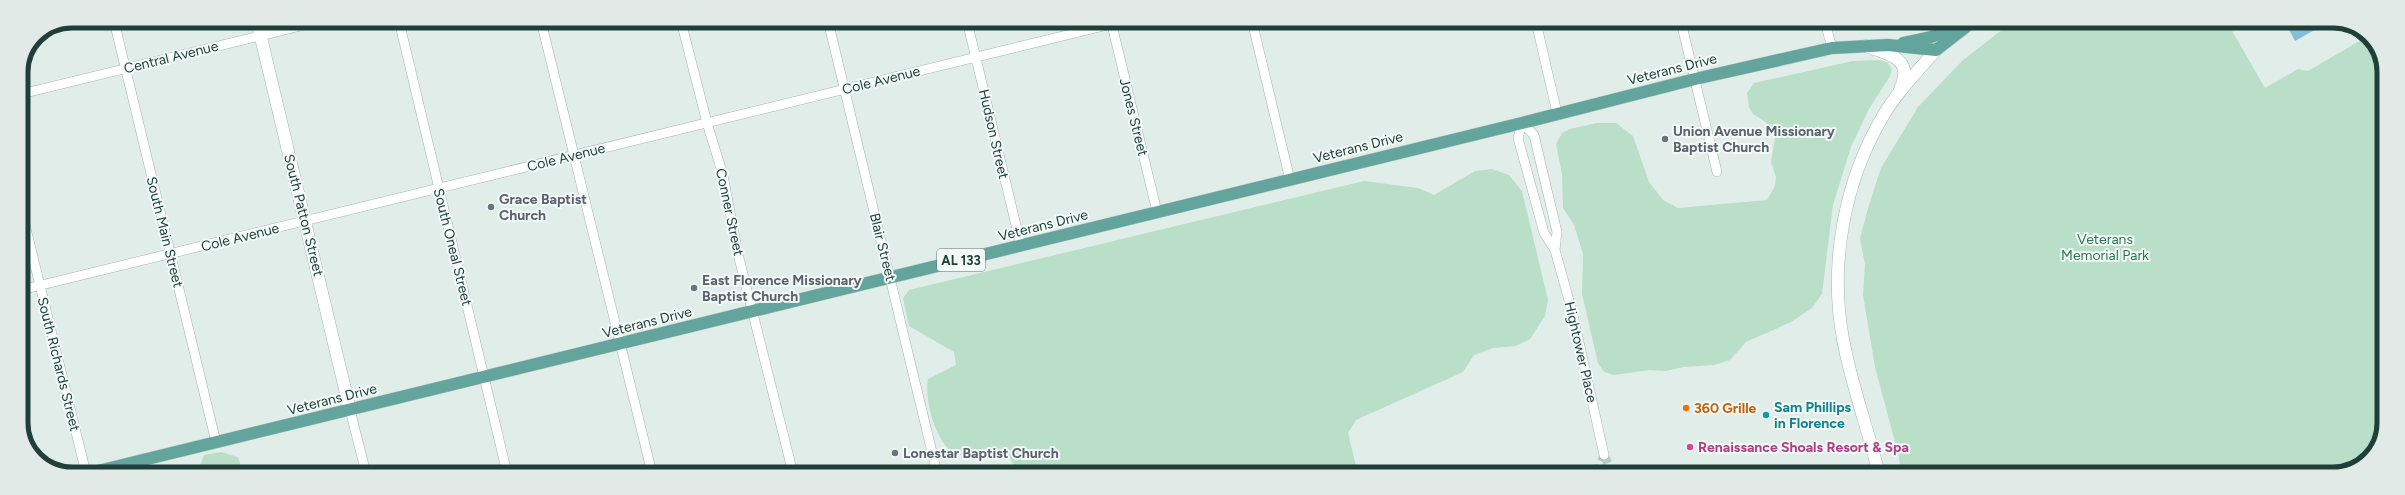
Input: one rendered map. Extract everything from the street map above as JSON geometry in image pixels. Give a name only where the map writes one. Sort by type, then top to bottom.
[{"type":"main road","name":"South Patton Street","points":[[258,28],[350,410]]},
{"type":"main road","points":[[1888,45],[1931,37],[1952,28]]},
{"type":"main road","points":[[1897,94],[1936,50],[1964,28]]},
{"type":"main road","name":"Veterans Drive","points":[[114,467],[620,344],[752,310],[1290,180],[1695,79],[1832,48],[1863,45],[1888,45],[1936,50]]},
{"type":"main road","points":[[1863,45],[1896,56],[1901,62],[1905,76],[1897,94],[1883,116],[1865,151],[1848,200],[1839,263],[1838,290],[1843,340],[1878,467]]},
{"type":"street","name":"South Main Street","points":[[116,28],[216,442]]},
{"type":"street","name":"Central Avenue","points":[[28,92],[293,28]]},
{"type":"street","name":"South Oneal Street","points":[[401,28],[506,467]]},
{"type":"street","points":[[543,28],[651,467]]},
{"type":"street","name":"Conner Street","points":[[683,28],[707,123],[722,174],[738,254],[791,467]]},
{"type":"street","name":"Blair Street","points":[[830,28],[936,467]]},
{"type":"street","name":"Hudson Street","points":[[969,28],[1021,246]]},
{"type":"street","name":"Cole Avenue","points":[[28,289],[1091,28]]},
{"type":"street","name":"Jones Street","points":[[1112,28],[1157,212]]},
{"type":"street","points":[[1253,28],[1290,180]]},
{"type":"street","points":[[1255,28],[1255,35]]},
{"type":"street","points":[[1537,28],[1557,113]]},
{"type":"street","points":[[1682,28],[1717,172]]},
{"type":"street","points":[[1827,28],[1832,48]]},
{"type":"street","name":"Hightower Place","points":[[1522,123],[1518,138],[1544,233],[1555,250],[1574,315],[1604,455]]},
{"type":"street","name":"Hightower Place","points":[[1522,123],[1534,135],[1557,232],[1555,250]]},
{"type":"street","name":"South Richards Street","points":[[28,237],[85,467]]},
{"type":"street","points":[[350,410],[364,467]]},
{"type":"green space","name":"Veterans Memorial Park","points":[[2006,28],[2230,28],[2265,88],[2298,69],[2308,71],[2362,39],[2366,43],[2374,55],[2377,69],[2377,423],[2375,437],[2368,450],[2362,456],[2347,465],[2339,467],[1900,467],[1899,457],[1875,367],[1863,295],[1865,264],[1860,238],[1881,168],[1918,107],[1962,61]]},
{"type":"green space","points":[[1879,60],[1887,62],[1892,69],[1890,76],[1869,109],[1851,147],[1833,205],[1822,294],[1812,308],[1791,322],[1746,342],[1730,360],[1714,365],[1684,367],[1666,371],[1649,370],[1614,375],[1604,372],[1598,363],[1582,294],[1583,254],[1574,225],[1563,208],[1562,174],[1556,144],[1562,133],[1570,129],[1597,123],[1616,123],[1633,136],[1649,182],[1663,200],[1678,208],[1767,200],[1775,186],[1776,177],[1771,162],[1775,137],[1767,123],[1753,114],[1749,107],[1747,93],[1754,83],[1853,61]]},
{"type":"green space","points":[[1492,169],[1509,175],[1522,191],[1548,300],[1545,316],[1530,339],[1516,346],[1493,348],[1474,355],[1463,372],[1356,420],[1348,433],[1356,467],[1014,467],[1011,460],[1002,452],[964,456],[953,452],[941,439],[936,429],[929,407],[927,387],[928,379],[956,365],[954,352],[909,326],[903,298],[909,290],[1364,181],[1418,188],[1434,195],[1475,171]]},
{"type":"green space","points":[[221,452],[238,457],[241,467],[199,467],[204,455]]},
{"type":"green space","points":[[910,466],[911,467],[890,467]]},
{"type":"water","points":[[2288,28],[2318,28],[2295,41]]},
{"type":"tunnel","points":[[1604,455],[1610,467]]},
{"type":"tunnel","points":[[1600,467],[1604,455]]},
{"type":"place","name":"Union Avenue Missionary Baptist Church","points":[[1665,139]]},
{"type":"place","name":"Grace Baptist Church","points":[[491,207]]},
{"type":"place","name":"East Florence Missionary Baptist Church","points":[[694,288]]},
{"type":"place","name":"360 Grille","points":[[1686,408]]},
{"type":"place","name":"Sam Phillips in Florence","points":[[1766,415]]},
{"type":"place","name":"Renaissance Shoals Resort & Spa","points":[[1690,447]]},
{"type":"place","name":"Lonestar Baptist Church","points":[[895,453]]}]
